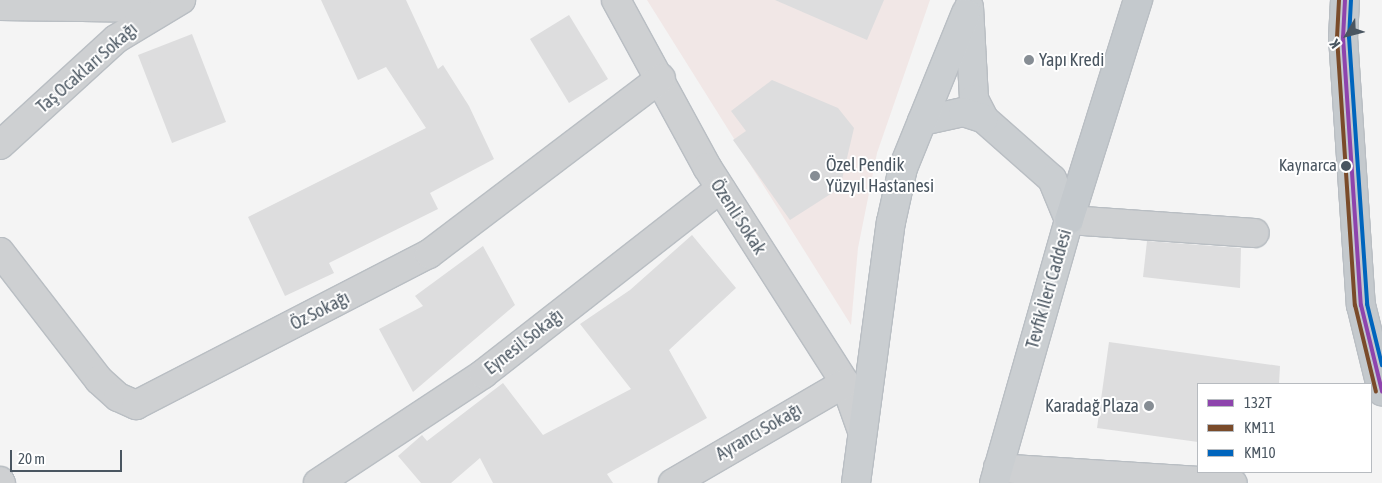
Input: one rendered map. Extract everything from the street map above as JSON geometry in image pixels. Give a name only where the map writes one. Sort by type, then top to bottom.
[{"type":"highway","points":[[1069,220],[1138,0]]},
{"type":"highway","points":[[1337,0],[1343,37],[1361,305],[1382,391]]},
{"type":"highway","points":[[1343,37],[1345,0]]},
{"type":"main road","name":"Tevfik İleri Caddesi","points":[[970,4],[974,99],[984,120],[1052,179],[1069,220],[996,475]]},
{"type":"main road","name":"Tevfik İleri Caddesi","points":[[856,483],[891,222],[903,168],[970,4]]},
{"type":"main road","points":[[922,121],[962,112],[984,120]]},
{"type":"street","name":"Özenli Sokak","points":[[616,0],[661,78],[720,189],[845,383],[862,432]]},
{"type":"street","points":[[0,6],[172,4]]},
{"type":"street","name":"Taş Ocakları Sokağı","points":[[2,141],[116,39],[172,4]]},
{"type":"street","name":"Öz Sokağı","points":[[0,252],[99,380],[118,397],[136,405],[429,254],[661,78]]},
{"type":"street","name":"Eynesil Sokağı","points":[[318,483],[482,374],[720,189]]},
{"type":"street","points":[[1069,220],[1255,233]]},
{"type":"street","name":"Ayrancı Sokağı","points":[[673,483],[845,383]]},
{"type":"street","points":[[996,475],[1233,483]]},
{"type":"shaded area","name":"Özel Pendik Yüzyıl Hastanesi","points":[[647,0],[930,0],[877,153],[858,248],[851,325]]},
{"type":"building","points":[[321,0],[406,0],[438,69],[443,65],[469,106],[494,159],[430,193],[438,209],[329,263],[334,273],[285,296],[248,217],[426,128],[386,67],[358,80]]},
{"type":"building","points":[[775,0],[884,0],[867,40]]},
{"type":"building","points":[[569,15],[608,79],[569,103],[530,39]]},
{"type":"building","points":[[192,34],[226,122],[172,143],[138,55]]},
{"type":"building","points":[[772,80],[838,108],[854,128],[840,188],[790,220],[733,140],[746,131],[731,111]]},
{"type":"building","points":[[692,235],[736,288],[669,350],[707,418],[607,474],[613,483],[493,483],[480,458],[451,483],[421,483],[398,456],[422,435],[427,441],[503,383],[543,435],[631,389],[580,324],[630,290]]},
{"type":"building","points":[[1147,241],[1241,248],[1240,288],[1143,277]]},
{"type":"building","points":[[483,246],[515,305],[413,392],[379,329],[423,306],[415,296]]},
{"type":"building","name":"Karadağ Plaza","points":[[1109,342],[1280,366],[1279,383],[1197,383],[1197,442],[1097,428]]},
{"type":"transit line","name":"KM11","points":[[1339,0],[1337,37],[1355,305],[1376,392]]},
{"type":"transit line","name":"132T","points":[[1345,0],[1343,37],[1361,305],[1382,391]]},
{"type":"transit line","name":"KM10","points":[[1351,0],[1349,37],[1367,304],[1382,365]]},
{"type":"place","name":"Yapı Kredi","points":[[1029,60]]},
{"type":"place","name":"Kaynarca","points":[[1346,166]]},
{"type":"place","name":"Özel Pendik Yüzyıl Hastanesi","points":[[815,176]]},
{"type":"place","name":"Karadağ Plaza","points":[[1149,406]]}]
